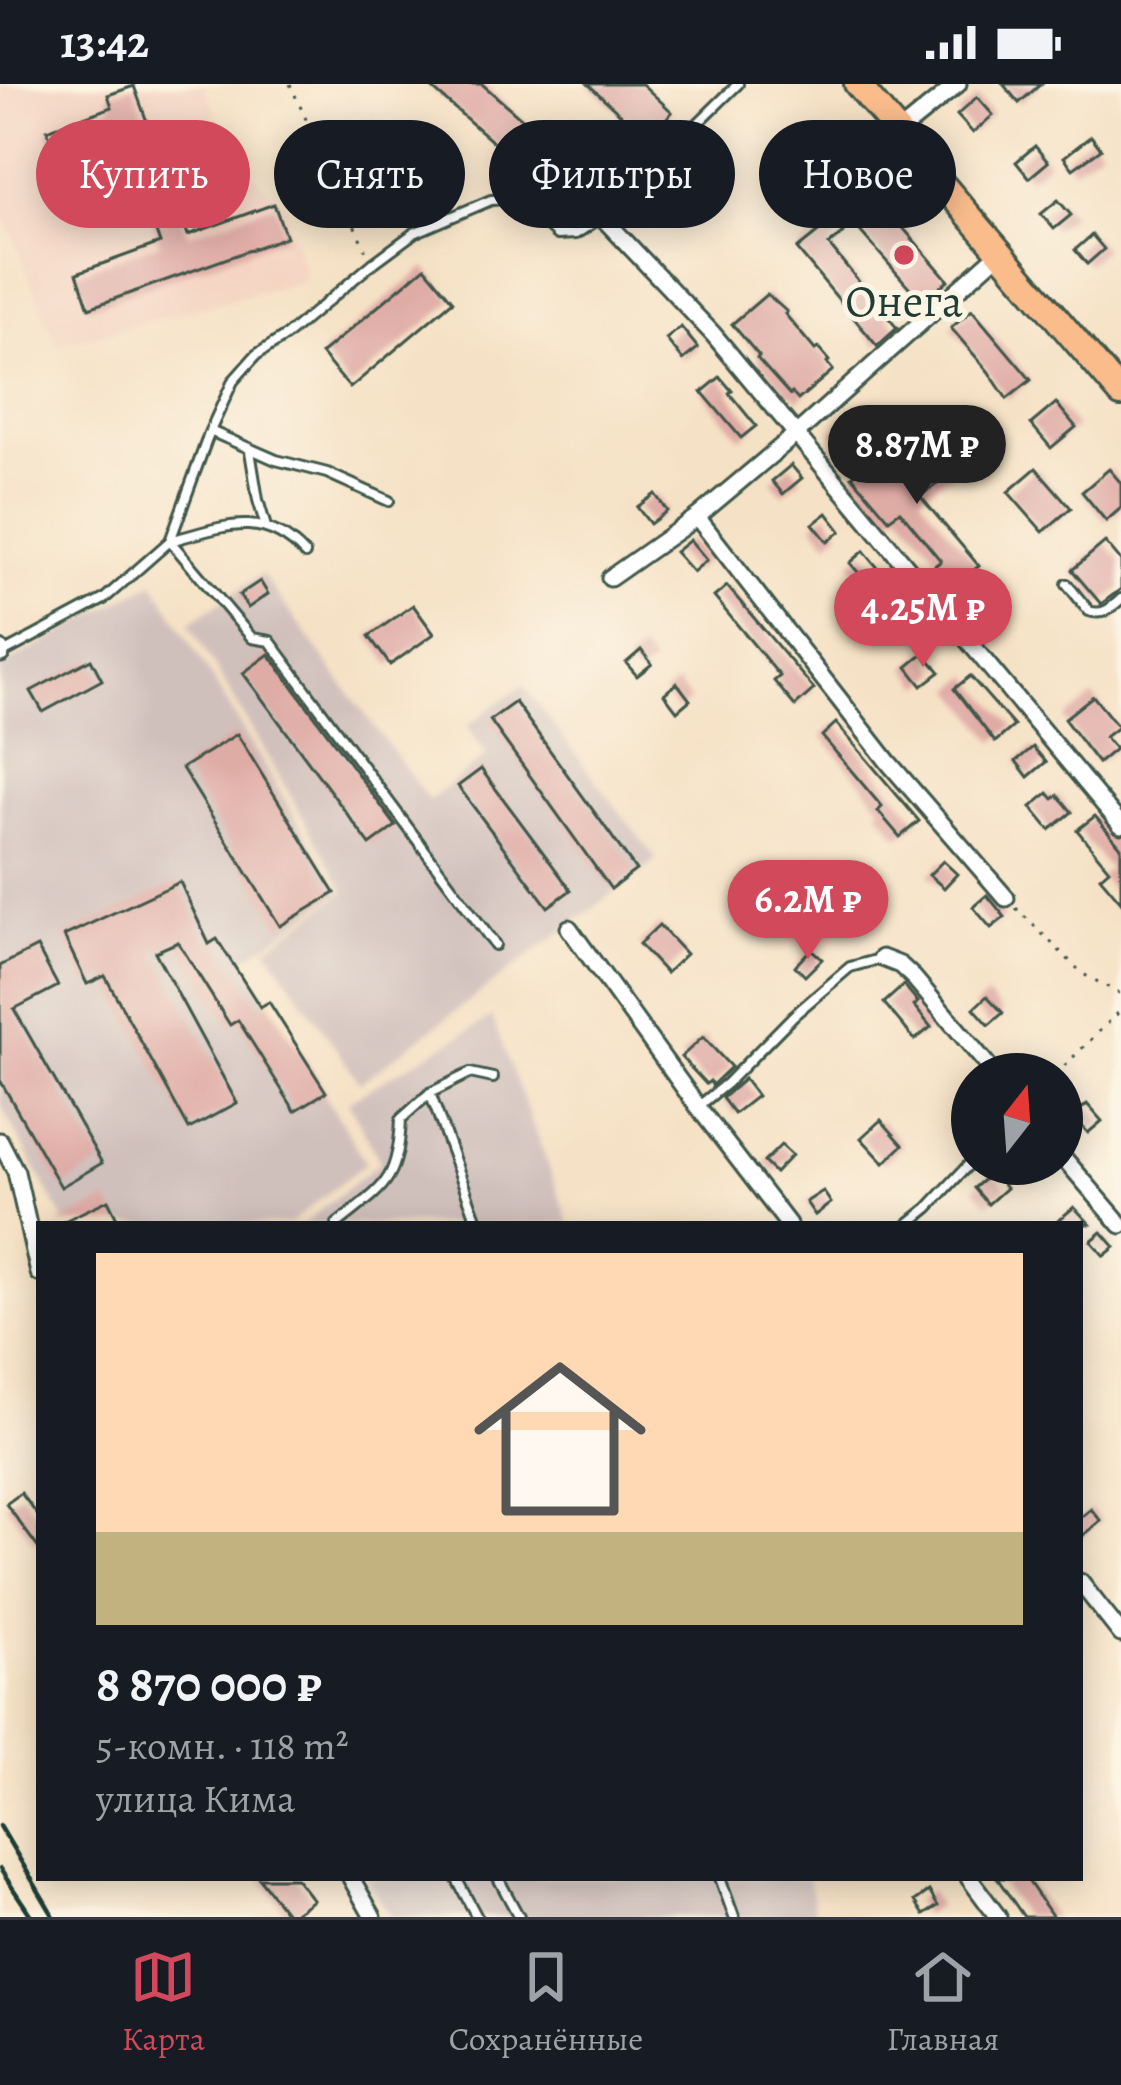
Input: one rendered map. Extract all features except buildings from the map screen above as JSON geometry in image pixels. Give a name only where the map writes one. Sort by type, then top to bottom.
[{"type":"main road","points":[[857,84],[888,120]]},
{"type":"main road","points":[[956,201],[1121,394]]},
{"type":"street","points":[[913,120],[958,84]]},
{"type":"street","points":[[612,228],[713,334],[1121,825]]},
{"type":"street","points":[[610,578],[697,517],[999,253]]},
{"type":"street","points":[[697,517],[890,763],[1006,898]]},
{"type":"street","points":[[569,928],[786,1221]]},
{"type":"street","points":[[882,958],[914,978],[976,1053]]},
{"type":"street","points":[[0,1142],[16,1172],[36,1261]]},
{"type":"street","points":[[1083,1181],[1121,1225]]},
{"type":"street","points":[[1083,1589],[1121,1634]]},
{"type":"street","points":[[353,1881],[374,1917]]},
{"type":"street","points":[[971,1881],[998,1917]]},
{"type":"lane","points":[[721,84],[730,92]]},
{"type":"lane","points":[[701,120],[738,84]]},
{"type":"lane","points":[[170,541],[232,381],[256,355],[414,233],[489,201]]},
{"type":"lane","points":[[550,228],[557,235],[576,234],[585,228]]},
{"type":"lane","points":[[211,431],[389,501]]},
{"type":"lane","points":[[250,449],[266,526]]},
{"type":"lane","points":[[0,653],[104,599],[170,541],[238,524],[258,524],[287,536],[305,554]]},
{"type":"lane","points":[[170,541],[252,638],[270,641],[496,945]]},
{"type":"lane","points":[[1067,584],[1095,613],[1108,611],[1121,599]]},
{"type":"lane","points":[[698,1107],[850,967],[882,958]]},
{"type":"lane","points":[[341,1221],[385,1185],[400,1155],[401,1119],[430,1093],[470,1073],[493,1078]]},
{"type":"lane","points":[[430,1093],[477,1221]]},
{"type":"lane","points":[[912,1221],[951,1183]]},
{"type":"lane","points":[[457,1881],[477,1917]]},
{"type":"lane","points":[[500,1881],[519,1917]]},
{"type":"lane","points":[[721,1881],[734,1917]]},
{"type":"path","points":[[290,84],[372,264]]},
{"type":"path","points":[[1006,898],[1083,974],[1121,994]]},
{"type":"path","points":[[1078,1053],[1121,1010]]},
{"type":"shaded area","points":[[0,84],[204,84],[219,120],[36,120],[36,228],[250,228],[250,172],[274,195],[274,228],[291,228],[306,280],[58,346],[0,206]]},
{"type":"shaded area","points":[[262,574],[429,801],[487,755],[467,726],[523,685],[657,860],[360,1083],[267,948],[346,891],[189,623]]},
{"type":"shaded area","points":[[154,582],[341,892],[243,960],[366,1163],[293,1221],[64,1221],[0,1104],[0,667]]},
{"type":"shaded area","points":[[492,1017],[569,1221],[307,1221],[380,1162],[348,1101]]},
{"type":"shaded area","points":[[369,1881],[809,1881],[816,1917],[391,1917]]},
{"type":"railway","points":[[0,1826],[54,1917]]},
{"type":"railway","points":[[0,1869],[32,1917]]},
{"type":"place","name":"Онега","points":[[904,255]]}]
